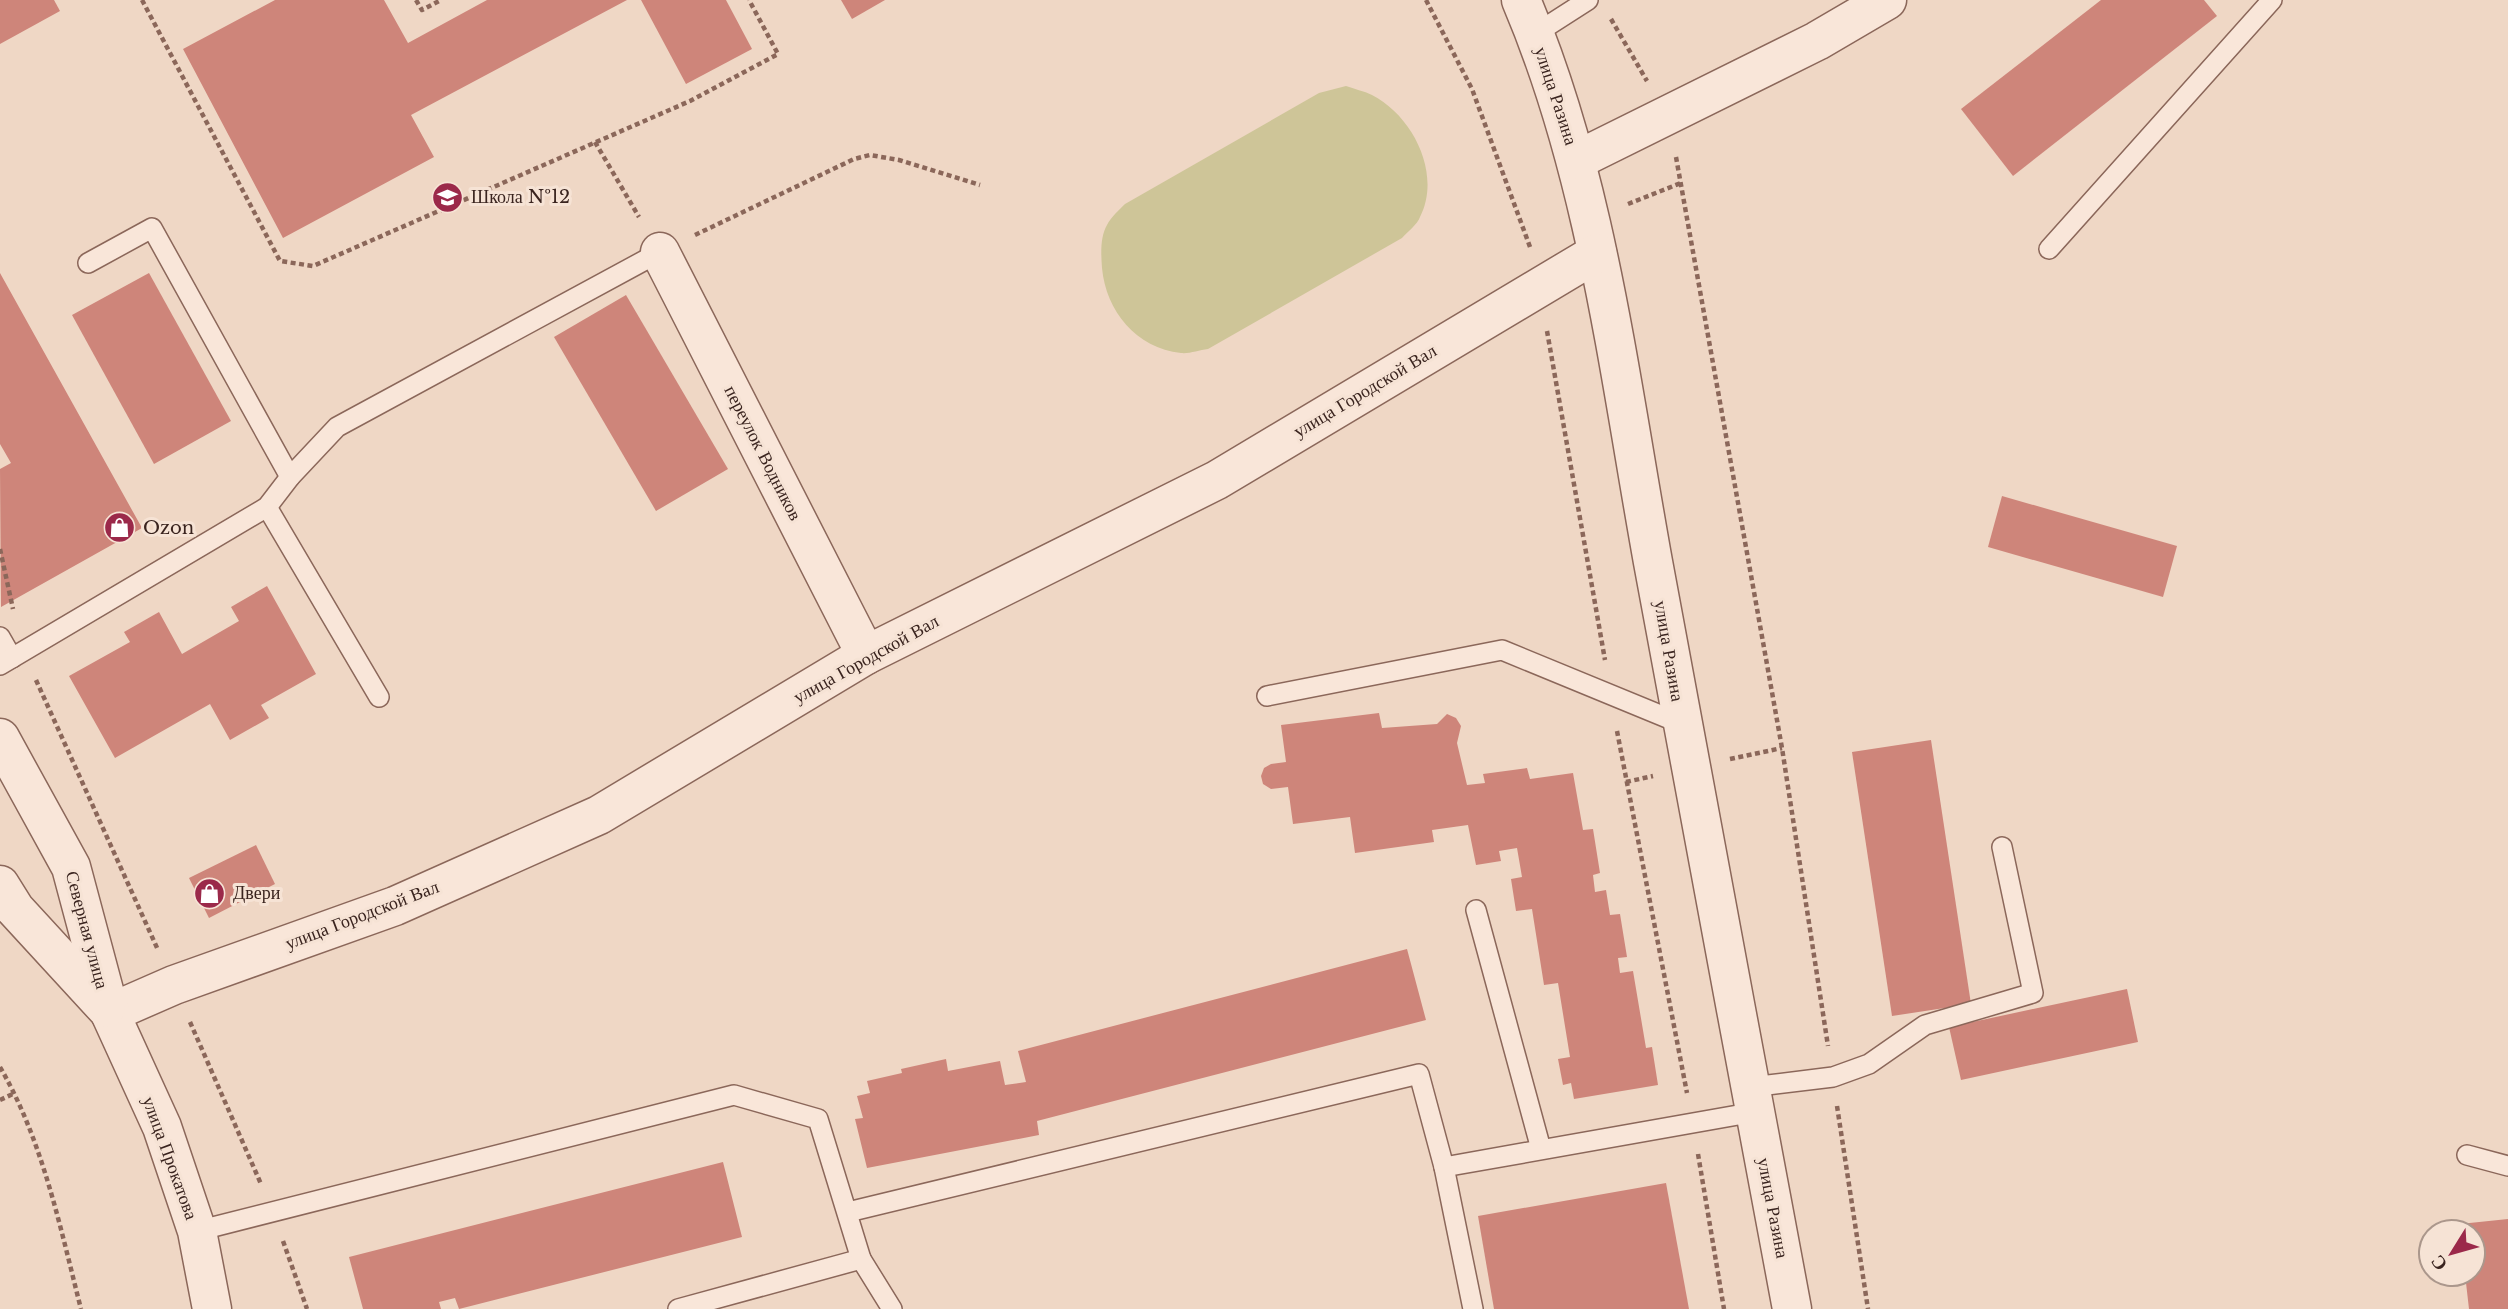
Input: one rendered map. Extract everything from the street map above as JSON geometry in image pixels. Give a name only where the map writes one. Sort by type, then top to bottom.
[{"type":"street","points":[[1577,160],[1817,41],[1887,0]]},
{"type":"street","name":"улица Разина","points":[[1528,17],[1577,160],[1597,253],[1792,1309]]},
{"type":"street","name":"переулок Водников","points":[[660,252],[866,655]]},
{"type":"street","name":"улица Городской Вал","points":[[110,1013],[174,985],[395,906],[599,815],[866,655],[1217,480],[1597,253]]},
{"type":"street","name":"Северная улица","points":[[0,738],[71,867],[110,1013]]},
{"type":"street","name":"Северная улица","points":[[5,904],[110,1013]]},
{"type":"street","name":"улица Прокатова","points":[[110,1013],[162,1126],[197,1231],[212,1309]]},
{"type":"lane","points":[[1528,17],[1588,0]]},
{"type":"lane","points":[[2049,249],[2272,0]]},
{"type":"lane","points":[[88,263],[152,228],[290,477]]},
{"type":"lane","points":[[0,637],[11,658],[267,507],[290,477],[337,427],[660,252]]},
{"type":"lane","points":[[267,507],[379,697]]},
{"type":"lane","points":[[1267,696],[1502,650],[1682,724]]},
{"type":"lane","points":[[1444,1167],[1693,1121],[1753,1099],[1869,1064],[1925,1024],[2033,993],[2002,847]]},
{"type":"lane","points":[[1476,910],[1541,1149]]},
{"type":"lane","points":[[848,1212],[1419,1074],[1444,1167],[1473,1309]]},
{"type":"lane","points":[[197,1231],[734,1095],[818,1119],[861,1259],[892,1309]]},
{"type":"lane","points":[[2467,1155],[2508,1166]]},
{"type":"lane","points":[[678,1309],[861,1259]]},
{"type":"path","points":[[142,0],[279,261],[313,267],[690,101],[778,54],[749,0]]},
{"type":"path","points":[[416,0],[422,10],[441,0]]},
{"type":"path","points":[[1426,0],[1472,89],[1529,242],[1611,695],[1693,1121],[1724,1309]]},
{"type":"path","points":[[1607,12],[1667,115],[1681,183],[1782,748],[1868,1309]]},
{"type":"path","points":[[595,142],[660,252],[854,159],[870,155],[899,160],[980,184]]},
{"type":"path","points":[[0,549],[11,658]]},
{"type":"path","points":[[0,1067],[23,1110],[57,1213],[81,1309]]},
{"type":"path","points":[[0,1100],[15,1093]]},
{"type":"shaded area","points":[[1346,86],[1369,94],[1387,105],[1411,131],[1420,148],[1428,183],[1426,200],[1415,225],[1402,238],[1208,349],[1187,353],[1165,350],[1137,335],[1117,312],[1105,284],[1102,240],[1113,216],[1125,204],[1319,93]]},
{"type":"building","points":[[0,0],[54,0],[60,11],[0,44]]},
{"type":"building","points":[[275,0],[384,0],[408,43],[487,0],[627,0],[411,115],[434,157],[283,238],[183,49]]},
{"type":"building","points":[[641,0],[726,0],[752,49],[686,84]]},
{"type":"building","points":[[841,0],[885,0],[852,19]]},
{"type":"building","points":[[2101,0],[2204,0],[2217,16],[2013,176],[1961,109]]},
{"type":"building","points":[[0,273],[142,528],[1,607],[0,469],[11,463],[0,444]]},
{"type":"building","points":[[149,273],[231,421],[154,464],[72,315]]},
{"type":"building","points":[[626,295],[728,469],[656,511],[554,337]]},
{"type":"building","points":[[2002,496],[2177,546],[2163,597],[1988,547]]},
{"type":"building","points":[[267,586],[316,674],[261,705],[269,718],[230,740],[210,704],[115,758],[69,676],[130,642],[124,632],[159,612],[182,654],[239,621],[231,607]]},
{"type":"building","points":[[1379,713],[1382,728],[1437,724],[1447,714],[1456,718],[1461,726],[1457,743],[1467,785],[1485,783],[1483,774],[1527,768],[1530,779],[1573,773],[1583,830],[1593,829],[1600,873],[1593,875],[1595,892],[1606,890],[1610,915],[1620,914],[1627,957],[1618,958],[1620,973],[1633,971],[1646,1048],[1652,1047],[1658,1085],[1574,1099],[1571,1083],[1563,1085],[1558,1059],[1570,1057],[1558,983],[1544,985],[1532,909],[1516,911],[1511,879],[1522,877],[1517,848],[1499,851],[1501,861],[1476,865],[1468,825],[1432,830],[1434,842],[1355,853],[1350,817],[1293,824],[1288,787],[1271,789],[1263,784],[1261,776],[1264,768],[1286,762],[1281,725]]},
{"type":"building","points":[[1931,740],[1971,1004],[1892,1016],[1852,752]]},
{"type":"building","points":[[256,845],[275,884],[209,918],[189,878]]},
{"type":"building","points":[[1407,949],[1426,1020],[1037,1121],[1039,1135],[867,1168],[855,1119],[863,1118],[857,1096],[870,1093],[867,1081],[902,1073],[901,1069],[946,1059],[948,1071],[1000,1061],[1005,1085],[1026,1082],[1018,1051]]},
{"type":"building","points":[[2127,989],[2138,1042],[1961,1080],[1949,1027]]},
{"type":"building","points":[[723,1162],[742,1237],[459,1309],[455,1298],[439,1302],[441,1309],[363,1309],[349,1257]]},
{"type":"building","points":[[1666,1183],[1689,1309],[1494,1309],[1478,1216]]},
{"type":"building","points":[[2508,1219],[2508,1309],[2469,1309],[2467,1288],[2487,1288],[2487,1221]]},
{"type":"place","name":"Школа №12","points":[[448,197]]},
{"type":"place","name":"Ozon","points":[[120,528]]},
{"type":"place","name":"Двери","points":[[210,893]]}]
